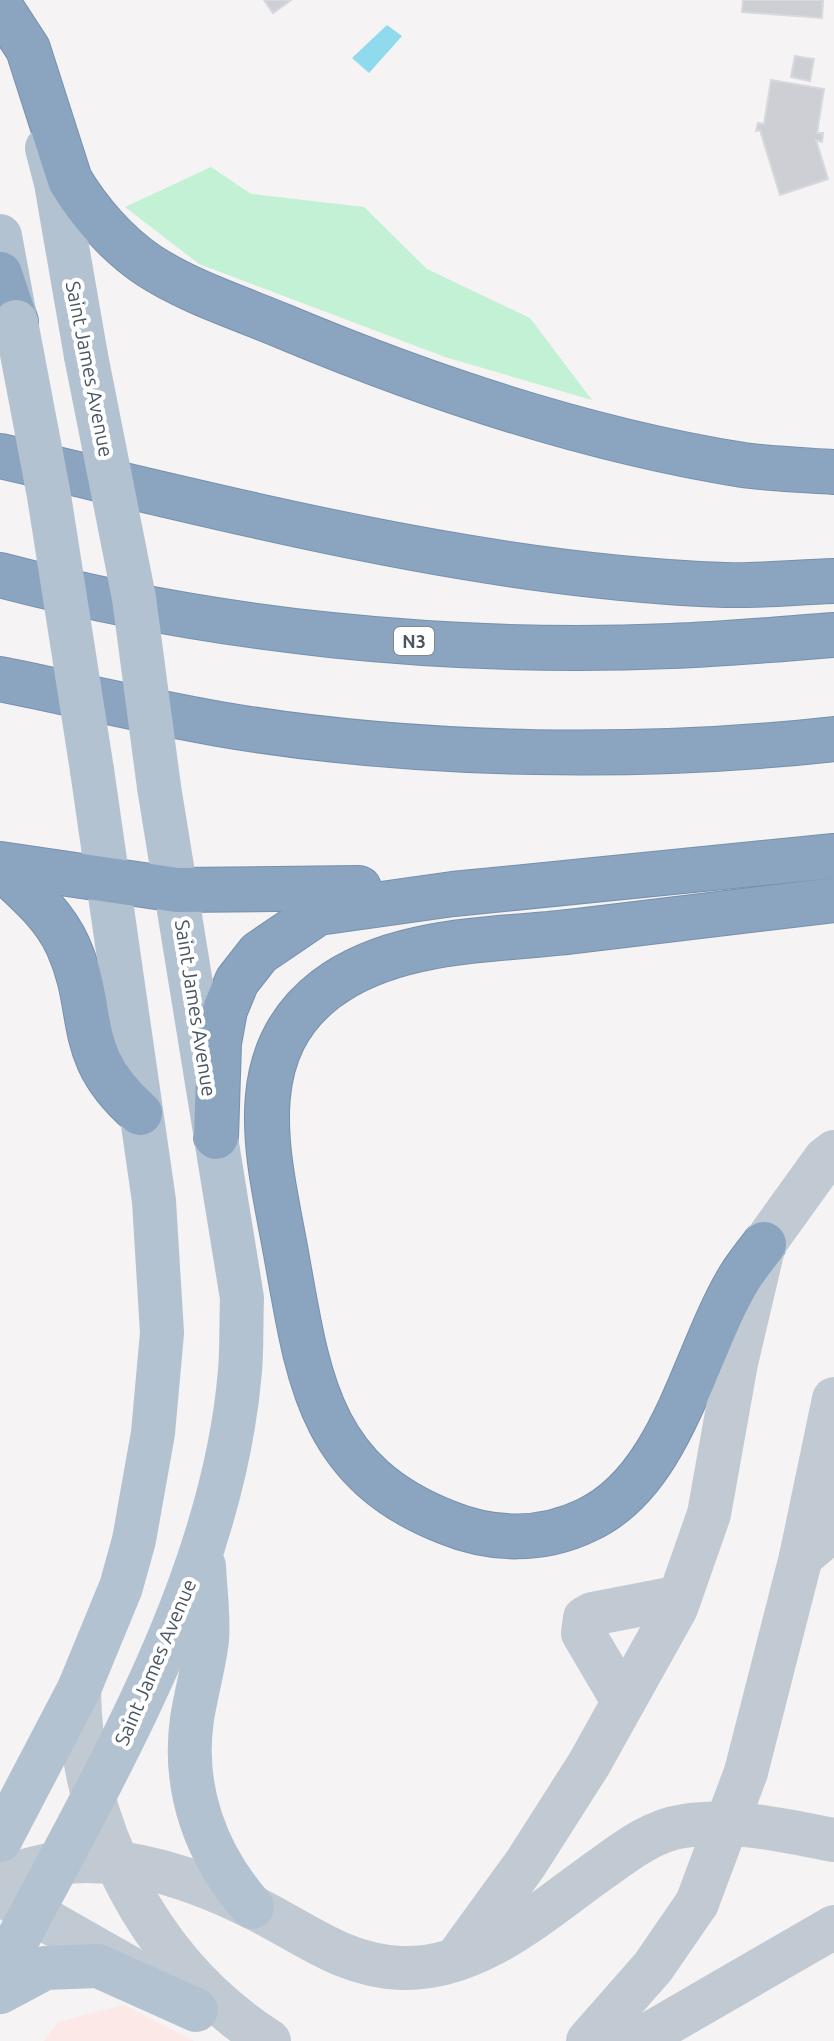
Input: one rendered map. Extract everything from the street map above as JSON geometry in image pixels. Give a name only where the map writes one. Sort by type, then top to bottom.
[{"type":"highway","points":[[0,8],[28,49],[70,180],[81,200],[116,238],[147,264],[194,289],[343,351],[568,427],[744,465],[834,472]]},
{"type":"highway","points":[[0,274],[16,322]]},
{"type":"highway","points":[[0,456],[287,522],[505,563],[727,585],[834,581]]},
{"type":"highway","name":"N3","points":[[0,575],[55,590],[211,618],[297,630],[464,645],[671,646],[834,635]]},
{"type":"highway","points":[[0,679],[237,727],[418,745],[581,752],[696,749],[834,739]]},
{"type":"highway","points":[[216,1137],[219,1043],[225,1010],[237,981],[259,953],[318,913],[453,894],[834,856]]},
{"type":"highway","points":[[0,865],[177,890],[361,888],[453,894]]},
{"type":"highway","points":[[0,865],[58,928],[77,972],[94,1051],[119,1095],[140,1113]]},
{"type":"highway","points":[[764,1244],[739,1278],[664,1438],[643,1473],[616,1502],[588,1520],[513,1539],[462,1529],[410,1508],[366,1475],[332,1427],[307,1370],[271,1165],[265,1111],[268,1086],[284,1039],[315,999],[364,966],[384,959],[450,946],[834,900]]},
{"type":"main road","name":"Saint James Avenue","points":[[0,8],[19,56],[56,183],[86,356],[134,598],[159,787],[242,1298],[240,1373],[203,1547],[166,1642],[60,1863],[16,1902],[0,1973]]},
{"type":"main road","points":[[0,236],[49,496],[92,770],[154,1201],[162,1333],[153,1433],[131,1552],[102,1640],[0,1840]]},
{"type":"main road","points":[[203,1547],[207,1638],[190,1734],[191,1770],[202,1828],[219,1862],[252,1907]]},
{"type":"main road","points":[[0,1992],[45,1968],[98,1966],[196,2010]]},
{"type":"lane","points":[[457,1958],[526,1863],[623,1701],[680,1597],[709,1514],[736,1363],[764,1244],[825,1159],[834,1152]]},
{"type":"lane","points":[[588,2041],[653,1967],[697,1903],[746,1772],[801,1557],[834,1399]]},
{"type":"lane","points":[[801,1557],[834,1529]]},
{"type":"lane","points":[[623,1701],[583,1633],[585,1618],[680,1597]]},
{"type":"lane","points":[[79,1689],[82,1749],[92,1799],[117,1862],[172,1954],[213,1998],[269,2041]]},
{"type":"lane","points":[[0,1877],[60,1863],[117,1862],[180,1879],[252,1907],[314,1943],[367,1963],[403,1968],[457,1958],[518,1930],[636,1844],[683,1826],[749,1824],[834,1840]]},
{"type":"lane","points":[[16,1902],[119,1960],[196,2010],[256,2041]]},
{"type":"lane","points":[[637,2041],[834,1927]]},
{"type":"shaded area","points":[[124,2005],[194,2041],[44,2041],[58,2022]]},
{"type":"green space","points":[[211,167],[251,194],[364,207],[427,269],[530,318],[592,400],[445,357],[199,264],[125,207]]},
{"type":"water","points":[[387,25],[402,36],[369,73],[352,58]]},
{"type":"building","points":[[264,0],[291,0],[273,13]]},
{"type":"building","points":[[743,0],[823,0],[822,18],[742,12]]},
{"type":"building","points":[[795,56],[814,59],[810,81],[791,77]]},
{"type":"building","points":[[771,80],[824,89],[817,133],[823,133],[822,142],[816,140],[828,179],[780,195],[760,130],[756,131],[758,123],[764,124]]}]
